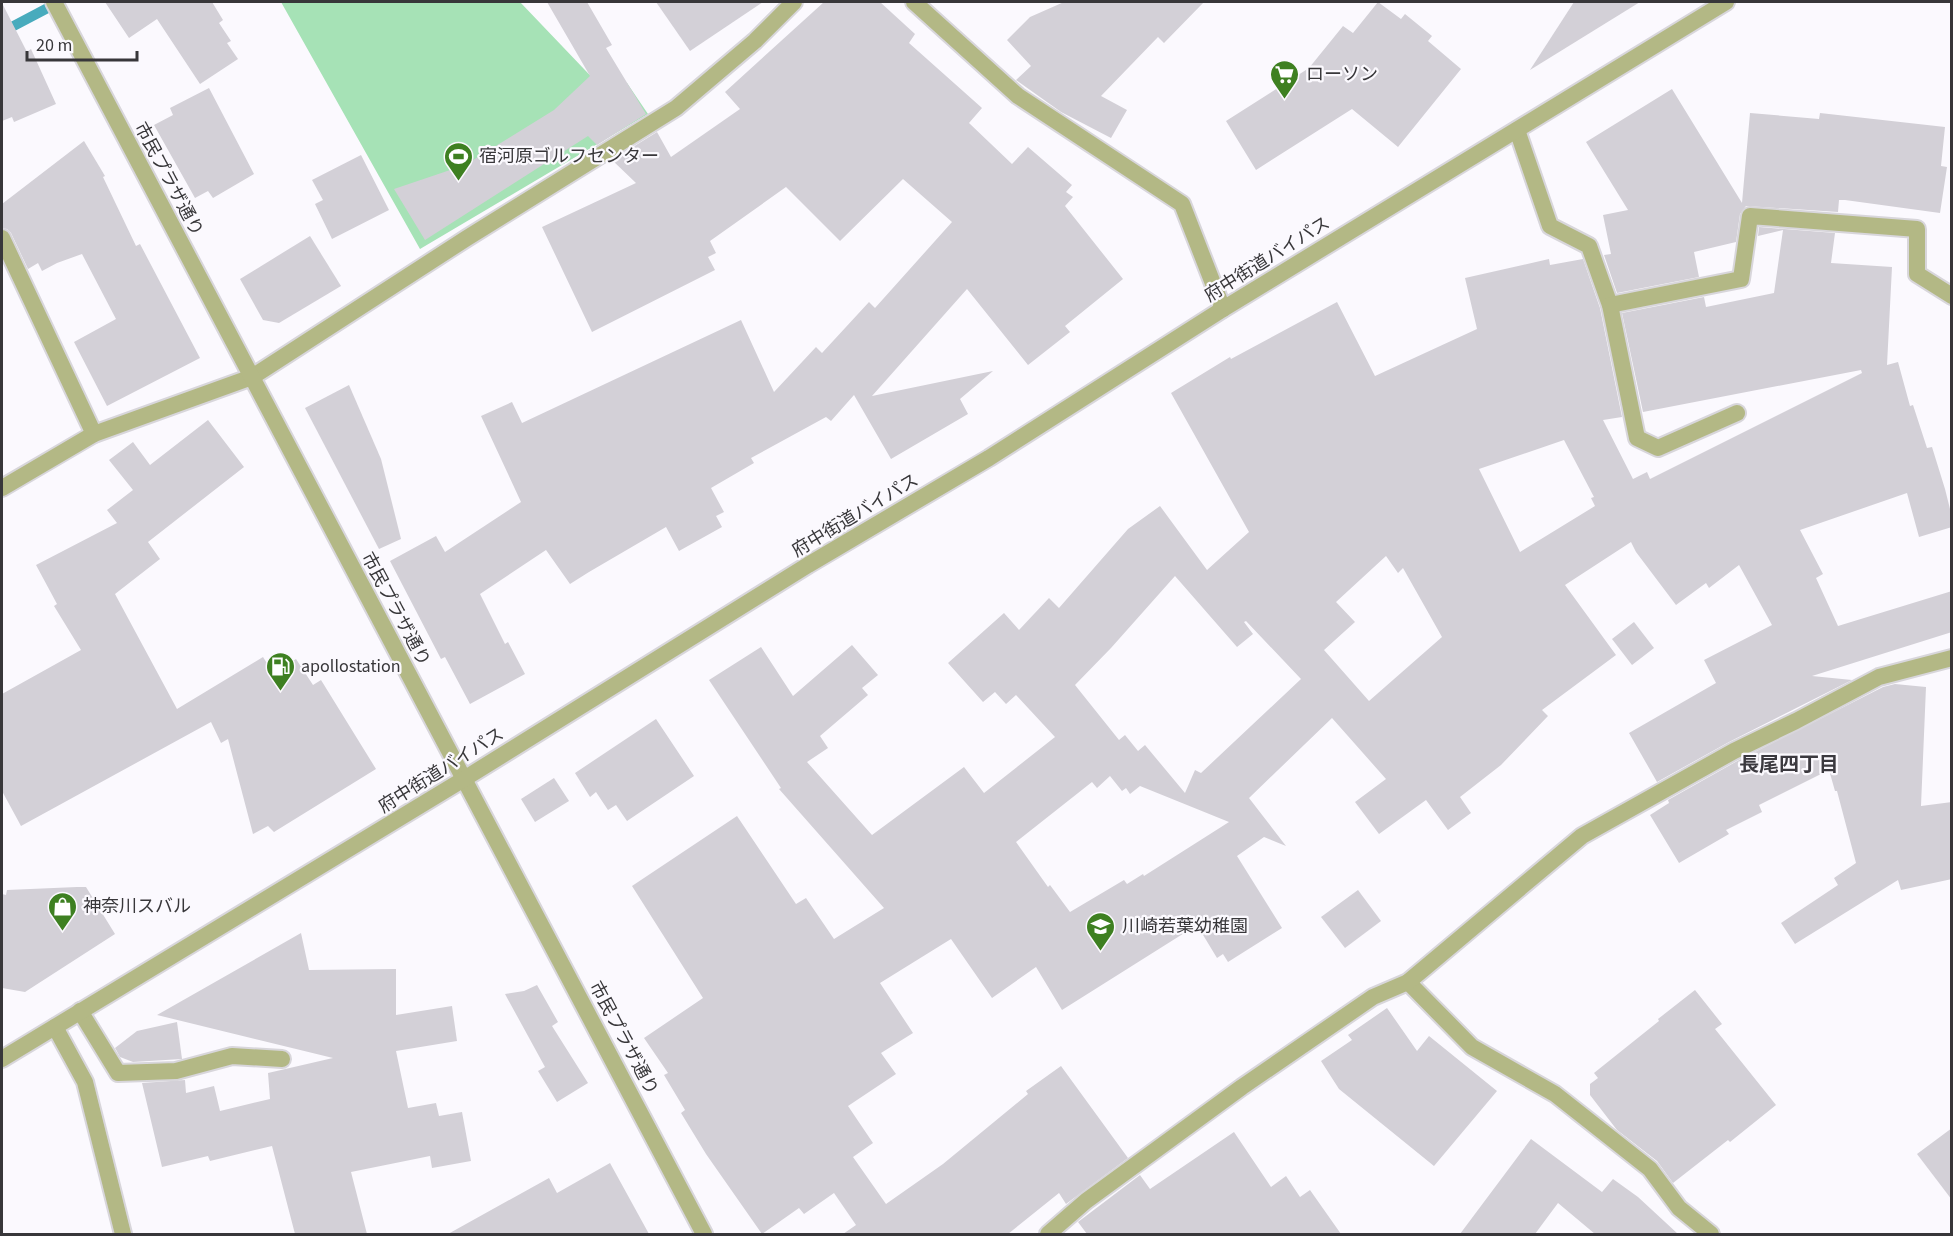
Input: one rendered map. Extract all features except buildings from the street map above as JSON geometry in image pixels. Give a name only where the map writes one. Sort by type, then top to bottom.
[{"type":"street","points":[[2,488],[94,434],[252,377],[467,238],[676,108],[755,41],[794,2]]},
{"type":"street","points":[[914,2],[1018,96],[1182,204],[1223,309]]},
{"type":"street","name":"府中街道バイパス","points":[[2,1059],[464,779],[808,565],[989,458],[1223,309],[1726,2]]},
{"type":"street","name":"市民プラザ通り","points":[[57,7],[704,1234]]},
{"type":"street","points":[[1517,130],[1550,226],[1589,246],[1610,305],[1637,438],[1658,448],[1737,413]]},
{"type":"street","points":[[1610,305],[1741,279],[1750,216],[1917,229],[1917,274],[1952,296]]},
{"type":"street","points":[[2,238],[94,434]]},
{"type":"street","points":[[1048,1234],[1086,1201],[1242,1087],[1373,997],[1408,982],[1582,836],[1734,752],[1879,677],[1952,658]]},
{"type":"street","points":[[1408,982],[1472,1047],[1555,1094],[1650,1169],[1679,1208],[1711,1234]]},
{"type":"street","points":[[80,1011],[118,1073],[176,1071],[232,1056],[282,1059]]},
{"type":"street","points":[[55,1027],[85,1082],[123,1234]]},
{"type":"green space","name":"宿河原ゴルフセンター","points":[[281,2],[520,2],[605,91],[627,83],[648,114],[420,249]]},
{"type":"waterway","points":[[2,32],[59,2]]},
{"type":"place","name":"ローソン","points":[[1285,100]]},
{"type":"place","name":"宿河原ゴルフセンター","points":[[458,182]]},
{"type":"place","name":"apollostation","points":[[280,692]]},
{"type":"place","name":"神奈川スバル","points":[[62,932]]},
{"type":"place","name":"川崎若葉幼稚園","points":[[1101,952]]},
{"type":"district","name":"長尾四丁目","points":[[1789,764]]}]
